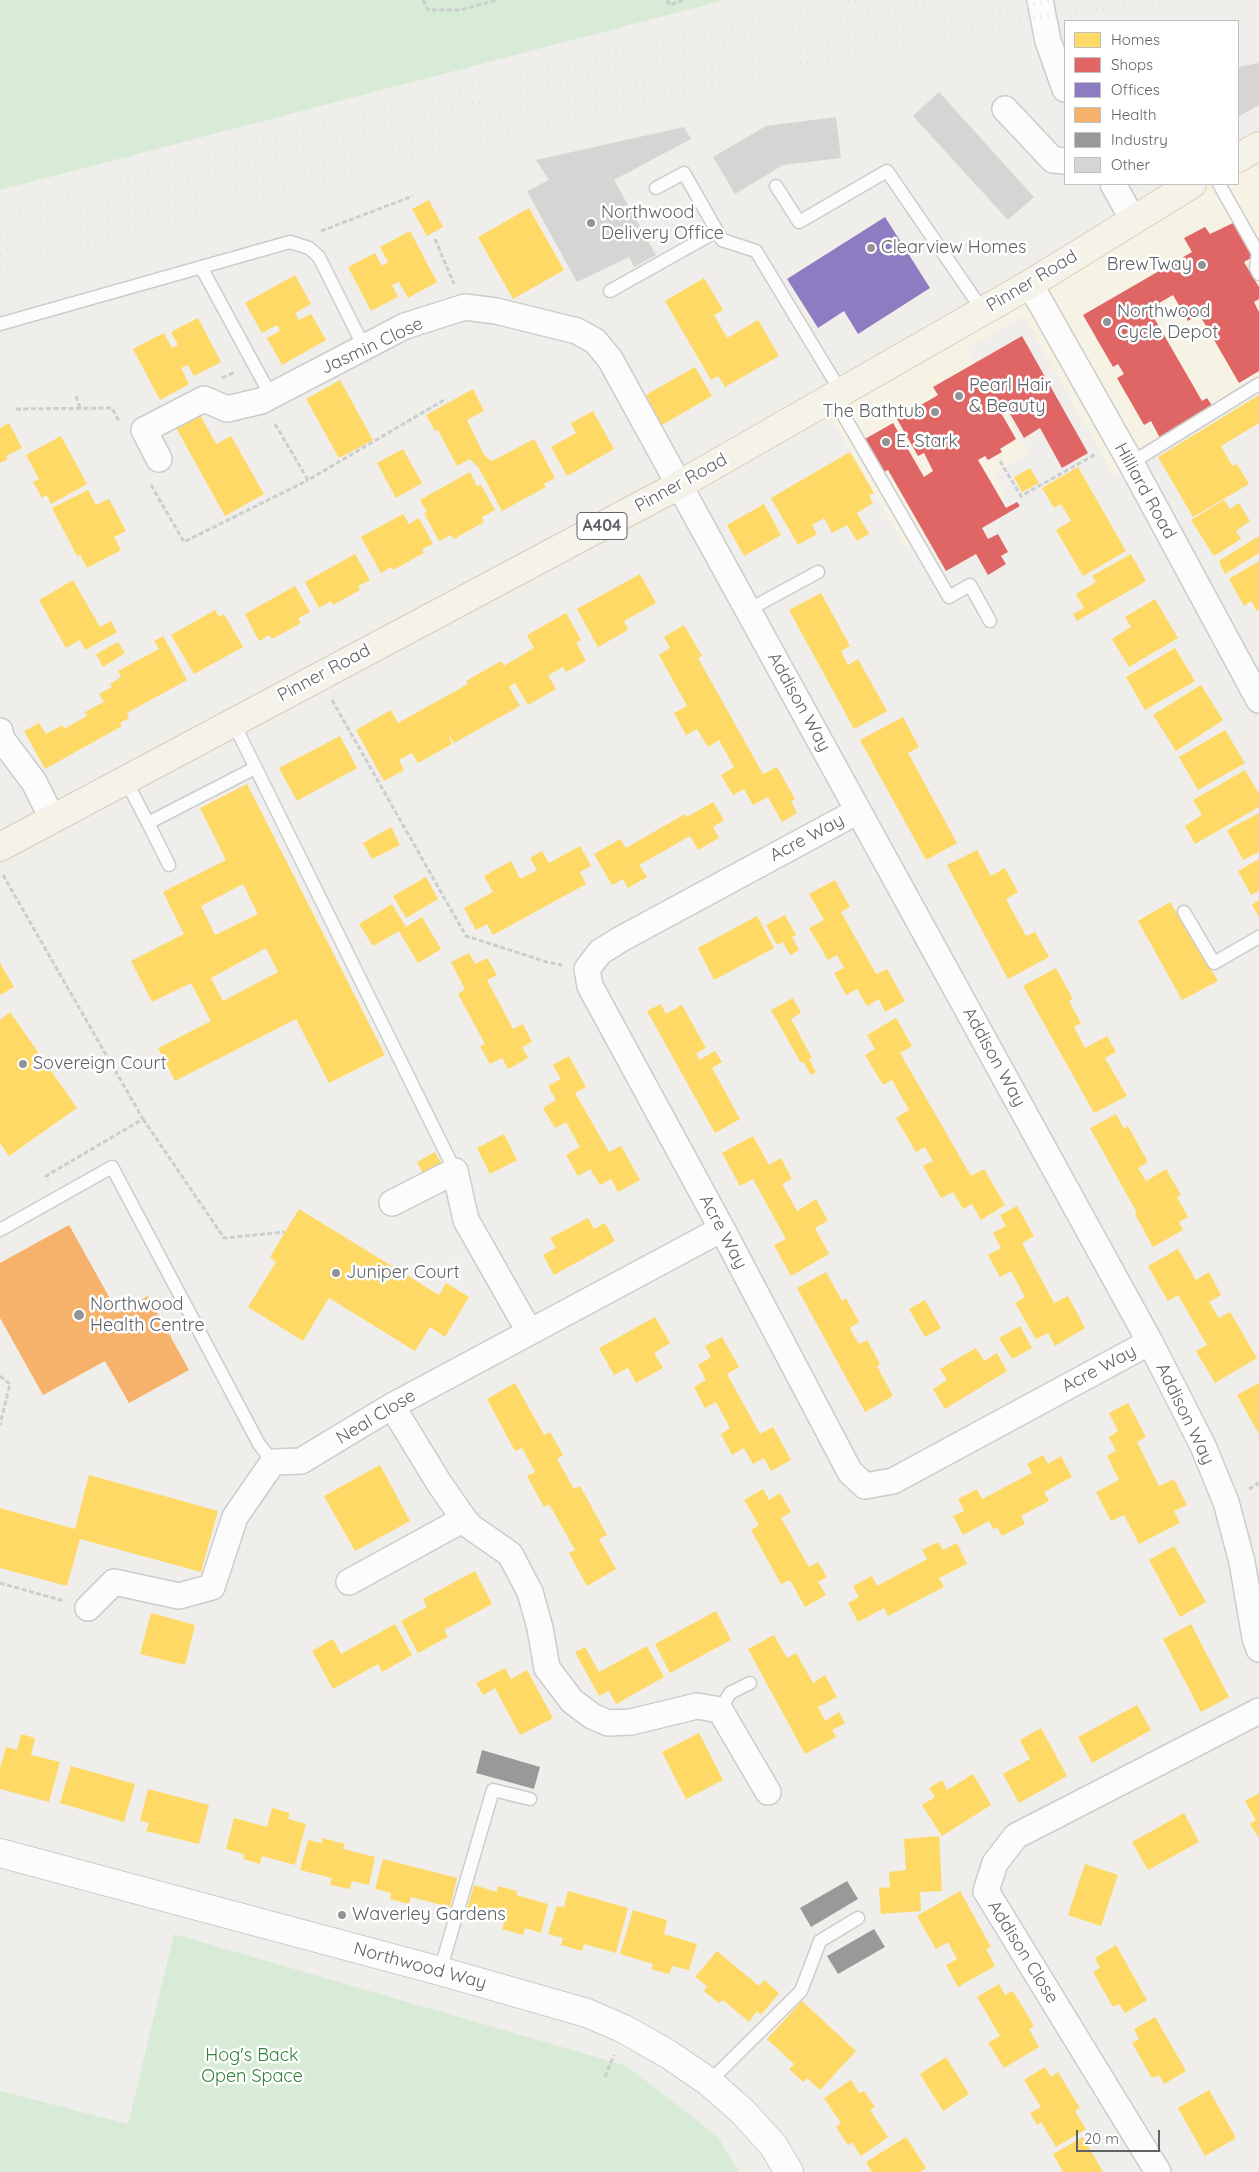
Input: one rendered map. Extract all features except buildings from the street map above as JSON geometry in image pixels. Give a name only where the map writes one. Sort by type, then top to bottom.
[{"type":"main road","points":[[1239,157],[1259,146]]},
{"type":"main road","name":"Pinner Road","points":[[0,846],[679,485],[1030,284],[1190,185]]},
{"type":"street","points":[[1040,0],[1048,41],[1064,86]]},
{"type":"street","points":[[1005,110],[1053,160],[1064,161]]},
{"type":"street","points":[[1114,185],[1133,220]]},
{"type":"street","name":"Hilliard Road","points":[[1030,284],[1131,464],[1252,672],[1259,700]]},
{"type":"street","name":"Jasmin Close","points":[[159,459],[144,430],[204,399],[227,409],[266,398],[405,326],[464,308],[496,311],[577,331],[595,341],[610,359],[679,485]]},
{"type":"street","name":"Addison Way","points":[[679,485],[1150,1342],[1203,1446],[1226,1502],[1242,1562],[1255,1638],[1259,1649]]},
{"type":"street","points":[[0,731],[2,738],[34,782],[52,818]]},
{"type":"street","name":"Acre Way","points":[[858,811],[621,939],[600,952],[587,969],[590,986],[722,1229],[850,1472],[865,1486],[893,1481],[1150,1342]]},
{"type":"street","points":[[392,1203],[456,1171],[466,1220],[529,1331]]},
{"type":"street","name":"Neal Close","points":[[273,1462],[301,1462],[392,1406],[722,1229]]},
{"type":"street","points":[[392,1406],[439,1483],[464,1519],[510,1554],[530,1592],[540,1628],[547,1668],[572,1700],[592,1716],[608,1722],[631,1722],[697,1706],[720,1710],[768,1792]]},
{"type":"street","points":[[88,1608],[114,1582],[178,1596],[212,1587],[235,1516],[273,1462]]},
{"type":"street","points":[[348,1582],[464,1519]]},
{"type":"street","name":"Addison Close","points":[[1158,2172],[986,1891],[995,1863],[1016,1836],[1259,1711]]},
{"type":"street","name":"Northwood Way","points":[[0,1853],[440,1971],[588,2014],[638,2037],[668,2054],[709,2082],[742,2111],[773,2145],[789,2172]]},
{"type":"lane","points":[[776,186],[799,222],[887,171],[983,311]]},
{"type":"lane","points":[[656,188],[684,173],[722,240],[756,251],[949,597],[970,586],[990,621]]},
{"type":"lane","points":[[1220,185],[1258,253],[1256,268],[1259,274]]},
{"type":"lane","points":[[610,291],[717,231]]},
{"type":"lane","points":[[0,324],[290,242],[309,248],[319,257],[364,347]]},
{"type":"lane","points":[[201,267],[254,363],[266,398]]},
{"type":"lane","points":[[1131,464],[1259,384]]},
{"type":"lane","points":[[748,610],[818,572]]},
{"type":"lane","points":[[233,722],[456,1171]]},
{"type":"lane","points":[[148,823],[256,768]]},
{"type":"lane","points":[[125,779],[169,865]]},
{"type":"lane","points":[[1184,912],[1214,963],[1259,937]]},
{"type":"lane","points":[[0,1230],[112,1167],[259,1444],[273,1462]]},
{"type":"lane","points":[[720,1710],[730,1693],[750,1683]]},
{"type":"lane","points":[[440,1971],[493,1790],[530,1799]]},
{"type":"lane","points":[[709,2082],[801,1991],[820,1941],[858,1918]]},
{"type":"path","points":[[423,0],[428,10],[460,10],[497,0]]},
{"type":"path","points":[[667,0],[670,5],[683,0]]},
{"type":"path","points":[[290,242],[413,196]]},
{"type":"path","points":[[435,239],[464,308]]},
{"type":"path","points":[[218,380],[254,363]]},
{"type":"path","points":[[76,396],[80,408]]},
{"type":"path","points":[[266,398],[308,480]]},
{"type":"path","points":[[150,483],[184,542],[308,480],[444,400]]},
{"type":"path","points":[[16,409],[112,408],[121,424]]},
{"type":"path","points":[[1000,461],[1021,496],[1118,441]]},
{"type":"path","points":[[318,676],[466,936],[547,962],[587,969]]},
{"type":"path","points":[[0,870],[143,1119],[224,1238],[285,1232]]},
{"type":"path","points":[[58,1197],[46,1176],[143,1119]]},
{"type":"path","points":[[0,1376],[10,1384],[0,1425]]},
{"type":"path","points":[[0,1583],[88,1608]]},
{"type":"shaded area","points":[[1259,146],[1259,390],[1115,477],[1024,316],[966,348],[1030,453],[994,473],[1007,495],[905,547],[840,432],[819,405],[1190,185],[1239,185],[1239,157]]},
{"type":"green space","points":[[0,0],[725,0],[0,190]]},
{"type":"green space","name":"Hog's Back Open Space","points":[[174,1934],[627,2066],[718,2137],[739,2172],[0,2172],[0,2091],[128,2124]]},
{"type":"railway","points":[[0,217],[179,164],[414,102],[660,43],[858,0]]},
{"type":"railway","points":[[0,235],[218,171],[404,120],[783,30],[941,0]]},
{"type":"railway","points":[[0,253],[101,223],[567,100],[905,28],[1056,0]]},
{"type":"railway","points":[[0,268],[226,204],[409,156],[592,111],[790,66],[1017,21],[1083,10],[1180,0]]},
{"type":"place","name":"Northwood Delivery Office","points":[[591,223]]},
{"type":"place","name":"Clearview Homes","points":[[871,248]]},
{"type":"place","name":"BrewTway","points":[[1202,265]]},
{"type":"place","name":"Northwood Cycle Depot","points":[[1107,322]]},
{"type":"place","name":"Pearl Hair & Beauty","points":[[959,396]]},
{"type":"place","name":"The Bathtub","points":[[935,412]]},
{"type":"place","name":"E. Stark","points":[[886,442]]},
{"type":"place","name":"Sovereign Court","points":[[23,1064]]},
{"type":"place","name":"Juniper Court","points":[[336,1273]]},
{"type":"place","name":"Northwood Health Centre","points":[[79,1315]]},
{"type":"place","name":"Waverley Gardens","points":[[342,1915]]}]
